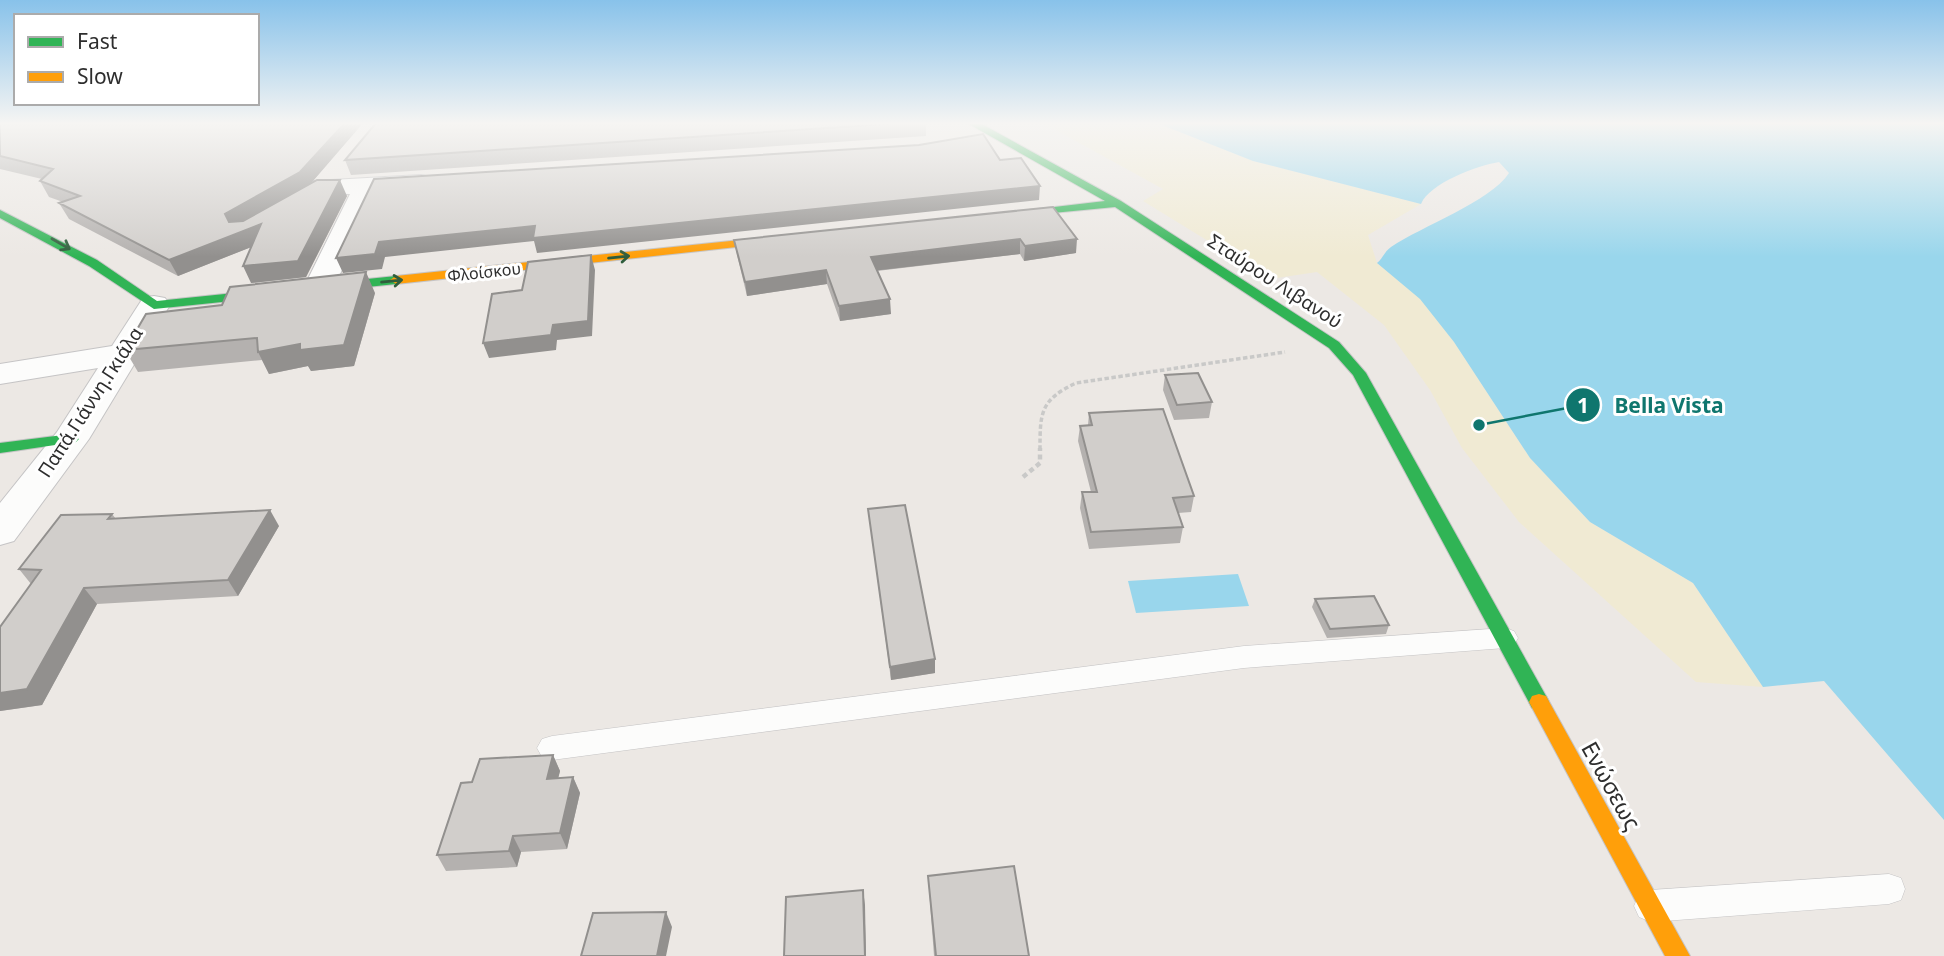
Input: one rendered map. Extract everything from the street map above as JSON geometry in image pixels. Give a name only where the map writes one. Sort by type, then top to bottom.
[{"type":"street","points":[[338,168],[313,193],[450,181]]},
{"type":"street","name":"Σταύρου Λιβανού","points":[[1043,168],[1117,204],[1334,345],[1366,384],[1505,638]]},
{"type":"street","points":[[318,289],[367,187]]},
{"type":"street","points":[[993,217],[1117,204]]},
{"type":"street","points":[[0,213],[93,263],[154,305]]},
{"type":"street","name":"Φλοίσκου","points":[[154,305],[800,238]]},
{"type":"street","name":"Παπά.Γιάννη.Γκιάλα","points":[[0,531],[71,439],[154,305]]},
{"type":"street","points":[[0,373],[122,354]]},
{"type":"street","points":[[0,448],[71,439]]},
{"type":"street","name":"Ενώσεως","points":[[1505,638],[1678,956]]},
{"type":"lane","points":[[552,748],[1244,657],[1505,638]]},
{"type":"lane","points":[[1651,906],[1889,889]]},
{"type":"path","points":[[1023,477],[1040,463],[1042,410],[1051,393],[1076,383],[1334,345]]},
{"type":"sand","points":[[1124,168],[1279,168],[1421,204],[1368,235],[1377,263],[1420,298],[1454,342],[1530,458],[1590,522],[1693,583],[1763,687],[1696,682],[1519,522],[1462,448],[1430,390],[1384,325],[1317,272],[1270,279],[1143,201],[1163,189]]},
{"type":"water","points":[[1279,168],[1477,168],[1434,189],[1421,204]]},
{"type":"water","points":[[1504,168],[1944,168],[1944,820],[1824,681],[1763,687],[1693,583],[1590,522],[1530,458],[1454,342],[1420,299],[1377,263],[1391,247],[1487,194],[1509,173]]},
{"type":"water","points":[[1238,574],[1249,606],[1136,613],[1128,581]]},
{"type":"building","points":[[47,168],[304,168],[225,214],[229,222],[243,221],[317,180],[340,180],[298,261],[243,266],[261,224],[169,260],[59,203],[80,196],[40,181],[53,169]]},
{"type":"building","points":[[557,168],[1028,168],[1040,186],[533,238],[535,226],[379,242],[375,254],[336,258],[374,179]]},
{"type":"building","points":[[1053,207],[1077,239],[1025,246],[1020,239],[871,257],[890,299],[839,306],[826,270],[745,282],[734,240]]},
{"type":"building","points":[[591,255],[588,321],[553,325],[551,335],[483,343],[492,294],[522,290],[528,262]]},
{"type":"building","points":[[366,272],[344,345],[300,350],[300,344],[258,352],[257,338],[125,350],[146,314],[222,305],[230,287]]},
{"type":"building","points":[[1198,373],[1212,402],[1177,405],[1165,375]]},
{"type":"building","points":[[1163,409],[1194,496],[1173,498],[1183,527],[1091,532],[1082,492],[1097,492],[1080,426],[1092,425],[1089,413]]},
{"type":"building","points":[[905,505],[935,659],[890,667],[868,509]]},
{"type":"building","points":[[270,510],[228,580],[84,588],[27,689],[0,693],[0,627],[41,570],[19,569],[61,515],[112,514],[108,519]]},
{"type":"building","points":[[1374,596],[1389,625],[1330,629],[1315,599]]},
{"type":"building","points":[[553,755],[547,779],[573,777],[560,833],[513,836],[509,851],[437,855],[461,783],[472,782],[480,759]]},
{"type":"building","points":[[1014,866],[1029,956],[936,956],[928,876]]},
{"type":"building","points":[[863,890],[865,956],[784,956],[786,897]]},
{"type":"building","points":[[666,912],[657,956],[581,956],[593,913]]},
{"type":"traffic: fast","points":[[1053,168],[1117,203],[1334,345],[1359,373],[1539,702]]},
{"type":"traffic: fast","points":[[1004,216],[1117,203]]},
{"type":"traffic: fast","points":[[0,213],[93,263],[154,305],[396,280]]},
{"type":"traffic: fast","points":[[0,448],[71,439]]},
{"type":"traffic: slow","points":[[396,280],[788,239]]},
{"type":"traffic: slow","points":[[1539,702],[1678,956]]},
{"type":"place","name":"Bella Vista","points":[[1479,425]]}]
